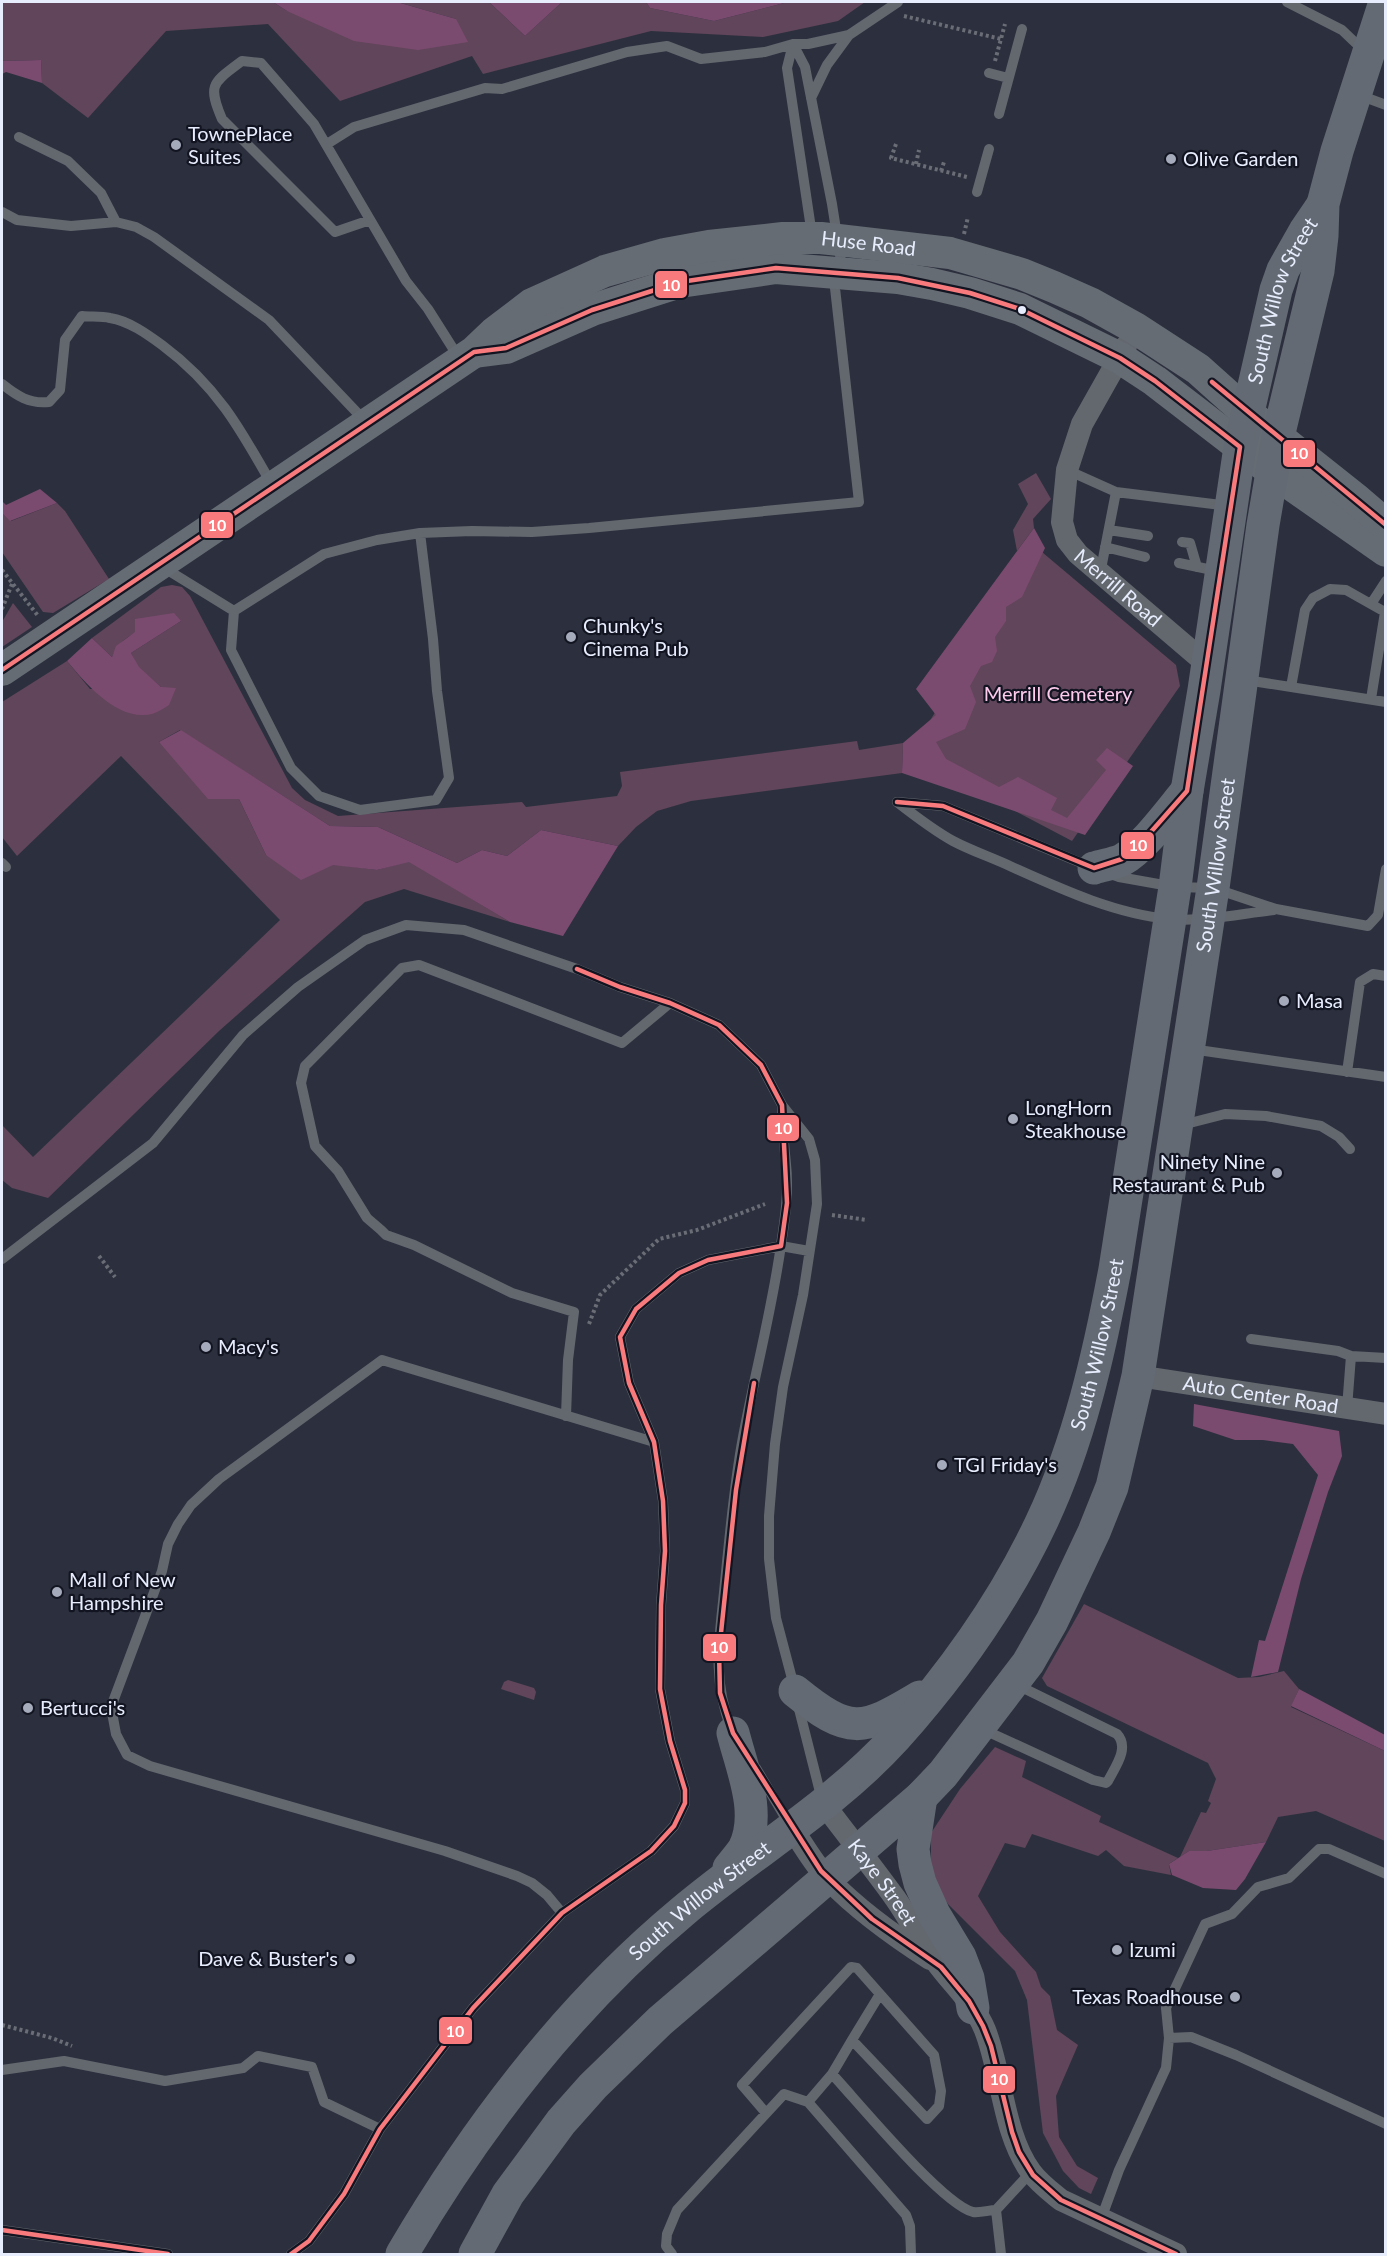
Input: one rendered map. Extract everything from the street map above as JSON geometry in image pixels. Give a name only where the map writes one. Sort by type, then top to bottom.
[{"type":"main road","name":"South Willow Street","points":[[475,2254],[514,2186],[561,2122],[593,2086],[660,2020],[921,1797],[943,1774],[1014,1683],[1052,1621],[1094,1532],[1112,1487],[1138,1376],[1278,437],[1318,271],[1323,204],[1385,2]]},
{"type":"main road","name":"South Willow Street","points":[[402,2254],[435,2198],[511,2092],[629,1959],[719,1881],[859,1774],[893,1740],[939,1685],[1003,1594],[1043,1519],[1060,1477],[1085,1402],[1115,1269],[1208,665],[1209,569],[1230,506],[1246,412],[1276,290],[1283,270],[1323,204]]},
{"type":"main road","points":[[1094,868],[1122,859],[1127,855],[1142,842],[1187,791]]},
{"type":"main road","points":[[795,1691],[832,1718],[846,1723],[859,1724],[888,1716],[939,1685]]},
{"type":"main road","points":[[719,1881],[744,1849],[750,1829],[750,1801],[733,1733]]},
{"type":"main road","points":[[921,1797],[913,1849],[915,1864],[920,1883],[934,1914],[960,1957],[968,1978],[973,2008]]},
{"type":"street","name":"Huse Road","points":[[2,670],[468,357],[506,348],[592,310],[680,282],[825,260],[950,253],[1054,287],[1090,303],[1135,328],[1198,369],[1246,412],[1386,525]]},
{"type":"street","name":"Huse Road","points":[[825,260],[970,293],[1020,309],[1120,358],[1163,387],[1272,471],[1386,550]]},
{"type":"street","name":"Merrill Road","points":[[1135,328],[1082,424],[1067,470],[1062,522],[1067,540],[1078,554],[1208,665]]},
{"type":"street","name":"Auto Center Road","points":[[1138,1376],[1386,1414]]},
{"type":"street","name":"Kaye Street","points":[[823,1803],[896,1899],[937,1963],[973,2008],[984,2028],[991,2048],[1007,2113],[1020,2153],[1031,2172],[1061,2200],[1176,2254]]},
{"type":"street","name":"Kaye Street","points":[[791,1827],[827,1878],[890,1933],[937,1963]]},
{"type":"lane","points":[[811,98],[827,65],[849,35],[898,2]]},
{"type":"lane","points":[[1287,2],[1342,30],[1368,56]]},
{"type":"lane","points":[[999,114],[1022,29]]},
{"type":"lane","points":[[327,144],[354,127],[485,88],[502,89],[627,52],[667,46],[701,59],[765,52],[793,44],[808,44],[849,35]]},
{"type":"lane","points":[[793,44],[805,67],[811,98],[825,260]]},
{"type":"lane","points":[[234,610],[324,554],[377,540],[420,533],[532,532],[589,528],[860,502],[825,260],[787,68],[793,44]]},
{"type":"lane","points":[[370,220],[335,232],[222,119],[213,98],[217,80],[242,61],[261,63],[314,124],[406,280],[468,357]]},
{"type":"lane","points":[[991,70],[1008,78]]},
{"type":"lane","points":[[1356,94],[1386,105]]},
{"type":"lane","points":[[19,137],[68,161],[101,194],[116,222]]},
{"type":"lane","points":[[977,192],[989,151]]},
{"type":"lane","points":[[2,212],[17,220],[71,226],[116,222],[136,227],[154,237],[269,320],[367,423]]},
{"type":"lane","points":[[2,384],[17,396],[35,404],[49,402],[60,390],[65,340],[82,316],[111,318],[146,333],[180,359],[216,394],[242,431],[274,488]]},
{"type":"lane","points":[[1067,470],[1116,492],[1230,506]]},
{"type":"lane","points":[[1100,574],[1116,492]]},
{"type":"lane","points":[[1108,530],[1148,536]]},
{"type":"lane","points":[[234,610],[231,650],[291,768],[319,796],[360,810],[436,800],[449,778],[438,701],[420,533]]},
{"type":"lane","points":[[1182,542],[1190,543],[1209,569]]},
{"type":"lane","points":[[1105,547],[1145,557]]},
{"type":"lane","points":[[1179,563],[1209,569]]},
{"type":"lane","points":[[159,566],[234,610]]},
{"type":"lane","points":[[1371,604],[1386,581]]},
{"type":"lane","points":[[1292,687],[1305,609],[1313,598],[1330,589],[1346,590],[1385,612],[1371,699]]},
{"type":"lane","points":[[1242,680],[1386,702]]},
{"type":"lane","points":[[1276,909],[1210,904],[1169,919],[1143,915],[1098,902],[953,841],[897,802],[943,806],[1094,868],[1119,877],[1175,887],[1210,904],[1276,909],[1368,926],[1378,915],[1386,869]]},
{"type":"lane","points":[[3,1256],[153,1143],[243,1035],[298,987],[365,940],[406,925],[464,930],[670,1003],[719,1025],[761,1065],[782,1105],[809,1139],[815,1160],[817,1204],[774,1444],[769,1559],[776,1618],[823,1803]]},
{"type":"lane","points":[[566,1416],[568,1360],[574,1312],[512,1293],[414,1245],[386,1235],[367,1218],[338,1171],[315,1146],[301,1083],[304,1066],[402,968],[419,965],[622,1043],[670,1003]]},
{"type":"lane","points":[[1347,1072],[1359,982],[1373,974],[1386,975]]},
{"type":"lane","points":[[1187,1049],[1386,1077]]},
{"type":"lane","points":[[782,1105],[787,1203],[773,1293],[742,1440],[731,1520],[718,1656],[718,1683],[723,1707],[733,1733],[791,1827]]},
{"type":"lane","points":[[1176,1127],[1225,1114],[1266,1116],[1321,1126],[1339,1137],[1350,1149]]},
{"type":"lane","points":[[291,2254],[309,2241],[344,2194],[380,2129],[473,2008],[562,1912],[651,1851],[674,1826],[685,1803],[686,1790],[670,1740],[660,1689],[663,1501],[654,1442],[629,1383],[620,1337],[636,1309],[671,1279],[708,1260],[781,1246],[809,1251]]},
{"type":"lane","points":[[1251,1339],[1338,1351],[1351,1356],[1386,1358]]},
{"type":"lane","points":[[1347,1408],[1351,1356]]},
{"type":"lane","points":[[562,1912],[532,1883],[517,1876],[445,1851],[150,1766],[128,1755],[116,1734],[111,1707],[162,1571],[168,1544],[191,1505],[219,1479],[382,1360],[654,1442]]},
{"type":"lane","points":[[979,1728],[1106,1784],[1123,1749],[1123,1743],[1118,1734],[1014,1683]]},
{"type":"lane","points":[[1101,2219],[1119,2170],[1166,2068],[1169,2038],[1166,2008],[1205,1924],[1232,1914],[1258,1887],[1289,1878],[1319,1849],[1329,1849],[1386,1874]]},
{"type":"lane","points":[[766,2113],[742,2085],[851,1967],[857,1968],[934,2055],[941,2091],[939,2106],[927,2119],[852,2040]]},
{"type":"lane","points":[[808,2102],[832,2074],[880,1994]]},
{"type":"lane","points":[[1169,2038],[1191,2037],[1236,2055],[1386,2124]]},
{"type":"lane","points":[[2,2070],[64,2061],[165,2081],[243,2068],[258,2056],[312,2067],[324,2102],[380,2129]]},
{"type":"lane","points":[[832,2074],[928,2179],[951,2200],[974,2212],[996,2210],[1031,2172]]},
{"type":"lane","points":[[672,2254],[666,2246],[667,2234],[677,2210],[784,2094],[808,2102],[906,2215],[910,2226],[911,2254]]},
{"type":"lane","points":[[996,2210],[1001,2254]]},
{"type":"lane","points":[[2,2230],[168,2254]]},
{"type":"path","points":[[904,16],[1001,39]]},
{"type":"path","points":[[991,70],[1005,24]]},
{"type":"path","points":[[896,144],[891,158],[974,179],[982,151],[989,151]]},
{"type":"path","points":[[916,164],[919,150]]},
{"type":"path","points":[[941,171],[944,162]]},
{"type":"path","points":[[2,570],[54,637]]},
{"type":"path","points":[[2,609],[12,584]]},
{"type":"path","points":[[586,1330],[600,1295],[659,1239],[697,1230],[765,1204]]},
{"type":"path","points":[[832,1215],[867,1220]]},
{"type":"path","points":[[99,1256],[115,1277]]},
{"type":"path","points":[[2,2025],[52,2038],[74,2047]]},
{"type":"green space","points":[[2,2],[273,2],[287,11],[456,19],[397,2],[489,2],[525,36],[562,2],[646,2],[650,8],[714,21],[788,2],[865,2],[838,21],[763,37],[651,31],[483,74],[472,56],[340,101],[268,24],[166,31],[88,118],[42,83],[41,60],[2,61]]},
{"type":"green space","points":[[1036,473],[1051,499],[1033,519],[1034,528],[1017,551],[1013,530],[1028,504],[1018,484]]},
{"type":"green space","points":[[57,503],[65,511],[109,579],[53,613],[43,612],[2,552],[2,513],[11,521]]},
{"type":"green space","name":"Merrill Cemetery","points":[[1036,547],[1176,665],[1180,686],[1072,841],[909,755]]},
{"type":"green space","points":[[172,585],[182,587],[190,596],[292,788],[305,800],[338,816],[522,802],[526,807],[617,796],[622,786],[620,772],[857,741],[859,750],[903,743],[902,773],[691,801],[657,811],[636,827],[618,846],[541,830],[507,856],[482,850],[457,863],[378,827],[330,826],[180,730],[159,742],[239,799],[266,855],[377,870],[409,861],[510,922],[404,889],[365,902],[219,1031],[48,1198],[12,1188],[2,1180],[2,1125],[33,1157],[280,920],[121,756],[17,856],[2,837],[2,702],[67,661],[90,689],[161,687],[138,667],[131,653],[181,621],[132,635],[124,640],[112,657],[92,638],[161,587]]},
{"type":"green space","points":[[13,603],[32,627],[2,647],[2,622]]},
{"type":"green space","points":[[1084,1604],[1238,1678],[1259,1677],[1284,1671],[1299,1689],[1291,1707],[1385,1751],[1385,1841],[1316,1811],[1278,1817],[1266,1842],[1207,1851],[1189,1851],[1180,1857],[1201,1812],[1206,1813],[1211,1803],[1208,1801],[1216,1779],[1208,1763],[1047,1686],[1042,1678]]},
{"type":"green space","points":[[508,1680],[534,1688],[536,1692],[534,1700],[501,1689],[504,1682]]},
{"type":"green space","points":[[995,1747],[1026,1761],[1022,1777],[1101,1816],[1099,1822],[1178,1858],[1169,1864],[1171,1875],[1124,1866],[1106,1850],[1098,1856],[1032,1834],[1025,1848],[1005,1843],[978,1896],[1000,1932],[1036,1972],[1041,1987],[1050,1996],[1057,2030],[1078,2045],[1056,2096],[1059,2137],[1077,2166],[1098,2178],[1091,2194],[1079,2188],[1063,2171],[1043,2133],[1027,2000],[1015,1971],[948,1904],[937,1888],[931,1866],[931,1833],[960,1789]]},
{"type":"shaded area","points":[[273,2],[397,2],[456,19],[468,42],[418,50],[354,41],[287,11]]},
{"type":"shaded area","points":[[489,2],[562,2],[525,36]]},
{"type":"shaded area","points":[[646,2],[788,2],[714,21],[650,8]]},
{"type":"shaded area","points":[[41,60],[42,83],[6,72],[2,74],[2,61]]},
{"type":"shaded area","points":[[40,489],[57,503],[10,521],[2,513],[2,501],[6,505]]},
{"type":"shaded area","points":[[1034,528],[1045,548],[1022,597],[1006,607],[1006,621],[995,637],[997,651],[992,662],[981,666],[970,686],[976,702],[965,729],[936,742],[946,759],[999,787],[1018,777],[1057,798],[1051,810],[1067,818],[1106,770],[1096,760],[1107,748],[1133,766],[1085,835],[902,773],[903,743],[936,715],[916,689]]},
{"type":"shaded area","points":[[174,613],[181,621],[131,653],[139,667],[161,687],[176,688],[169,705],[152,714],[139,715],[115,707],[93,690],[67,661],[92,638],[112,657],[116,646],[135,632],[135,619]]},
{"type":"shaded area","points":[[181,730],[330,826],[378,827],[457,863],[482,850],[507,856],[541,830],[618,846],[563,936],[510,922],[409,862],[377,870],[333,865],[301,880],[266,855],[239,799],[208,799],[159,742]]},
{"type":"shaded area","points":[[1194,1404],[1339,1431],[1342,1456],[1328,1492],[1301,1579],[1278,1672],[1251,1677],[1259,1640],[1265,1641],[1318,1475],[1293,1444],[1263,1440],[1235,1440],[1193,1426]]},
{"type":"shaded area","points":[[1299,1689],[1385,1735],[1385,1751],[1291,1706]]},
{"type":"shaded area","points":[[1266,1842],[1245,1879],[1236,1890],[1203,1888],[1172,1875],[1169,1864],[1189,1851],[1207,1851]]},
{"type":"transit line","name":"10","points":[[2,670],[474,352],[506,348],[592,310],[680,282],[776,268],[898,278],[970,293],[1020,309],[1120,358],[1155,381],[1240,447],[1187,791],[1142,842],[1122,859],[1094,868],[943,806],[897,802]]},
{"type":"transit line","name":"10","points":[[1212,382],[1386,525]]},
{"type":"transit line","name":"10","points":[[291,2254],[309,2241],[344,2194],[380,2129],[473,2008],[562,1913],[651,1851],[674,1826],[685,1803],[685,1790],[670,1741],[660,1689],[661,1605],[665,1551],[663,1501],[654,1442],[629,1383],[620,1337],[636,1309],[679,1273],[708,1260],[781,1246],[787,1203],[782,1105],[761,1065],[719,1025],[670,1003],[620,987],[577,969]]},
{"type":"transit line","name":"10","points":[[754,1383],[736,1490],[719,1652],[720,1693],[733,1733],[821,1871],[872,1919],[941,1967],[969,2001],[991,2046],[1019,2152],[1033,2175],[1061,2200],[1176,2254]]},
{"type":"transit line","name":"10","points":[[2,2230],[168,2254]]},
{"type":"place","name":"TownePlace Suites","points":[[176,145]]},
{"type":"place","name":"Olive Garden","points":[[1171,159]]},
{"type":"place","name":"Chunky's Cinema Pub","points":[[571,637]]},
{"type":"place","name":"Masa","points":[[1284,1001]]},
{"type":"place","name":"LongHorn Steakhouse","points":[[1013,1119]]},
{"type":"place","name":"Ninety Nine Restaurant & Pub","points":[[1277,1173]]},
{"type":"place","name":"Macy's","points":[[206,1347]]},
{"type":"place","name":"TGI Friday's","points":[[942,1465]]},
{"type":"place","name":"Mall of New Hampshire","points":[[57,1592]]},
{"type":"place","name":"Bertucci's","points":[[28,1708]]},
{"type":"place","name":"Izumi","points":[[1117,1950]]},
{"type":"place","name":"Dave & Buster's","points":[[350,1959]]},
{"type":"place","name":"Texas Roadhouse","points":[[1235,1997]]}]
